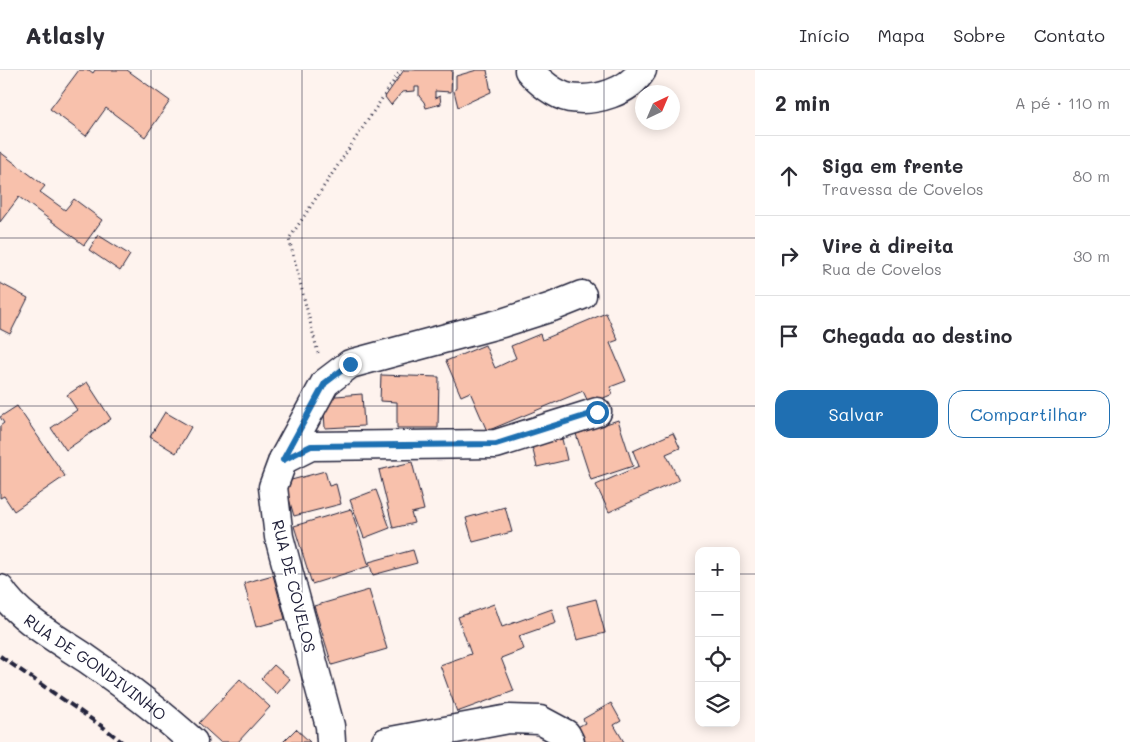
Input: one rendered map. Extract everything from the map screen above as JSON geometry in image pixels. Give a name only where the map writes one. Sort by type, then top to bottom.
[{"type":"street","points":[[529,70],[550,89],[570,98],[612,94],[628,86],[642,70]]},
{"type":"street","name":"RUA DE COVELOS","points":[[331,742],[330,726],[279,537],[273,487],[283,460],[325,383],[350,364],[510,320],[582,295]]},
{"type":"street","points":[[283,460],[311,446],[496,444],[597,412]]},
{"type":"street","name":"RUA DE GONDIVINHO","points":[[0,589],[5,597],[27,617],[114,677],[193,742]]},
{"type":"street","points":[[386,742],[509,719],[540,720],[566,734],[570,742]]},
{"type":"path","points":[[325,383],[289,239],[401,70]]},
{"type":"building","points":[[79,70],[89,70],[93,73],[95,70],[127,70],[170,101],[145,137],[106,108],[86,136],[50,109]]},
{"type":"building","points":[[404,70],[452,70],[451,92],[435,91],[435,98],[440,96],[441,104],[426,108],[419,96],[419,87],[415,87],[415,91],[402,92],[391,105],[385,97]]},
{"type":"building","points":[[477,70],[487,70],[491,92],[458,107],[454,91],[456,88],[456,76]]},
{"type":"building","points":[[0,152],[45,186],[40,192],[65,210],[74,199],[102,220],[84,245],[19,197],[0,222]]},
{"type":"building","points":[[98,235],[130,255],[120,271],[89,250]]},
{"type":"building","points":[[0,283],[28,298],[10,334],[0,329]]},
{"type":"building","points":[[606,313],[618,340],[610,343],[626,381],[610,387],[613,394],[589,404],[583,391],[487,431],[470,392],[461,396],[446,361],[485,345],[495,368],[516,358],[511,346],[540,334],[542,340]]},
{"type":"building","points":[[381,375],[439,377],[438,428],[397,428],[397,402],[380,401]]},
{"type":"building","points":[[87,382],[111,419],[66,450],[51,428],[77,410],[67,395]]},
{"type":"building","points":[[362,394],[364,426],[325,428],[323,397]]},
{"type":"building","points":[[17,406],[65,476],[14,511],[4,496],[0,498],[0,426],[4,423],[0,417]]},
{"type":"building","points":[[165,412],[191,427],[176,453],[150,437]]},
{"type":"building","points":[[618,420],[633,466],[591,480],[576,434]]},
{"type":"building","points":[[673,433],[680,448],[666,454],[679,480],[609,512],[596,485],[639,466],[633,451]]},
{"type":"building","points":[[562,439],[567,460],[537,467],[532,446]]},
{"type":"building","points":[[412,462],[424,510],[411,513],[414,523],[393,528],[379,470]]},
{"type":"building","points":[[325,471],[329,486],[336,484],[341,504],[294,516],[284,482]]},
{"type":"building","points":[[376,490],[390,528],[364,538],[350,500]]},
{"type":"building","points":[[505,507],[512,532],[473,542],[466,518]]},
{"type":"building","points":[[351,509],[369,566],[312,584],[294,526]]},
{"type":"building","points":[[413,550],[417,563],[373,575],[369,562]]},
{"type":"building","points":[[273,575],[285,619],[256,627],[244,583]]},
{"type":"building","points":[[369,590],[387,649],[332,665],[314,606]]},
{"type":"building","points":[[596,599],[605,633],[577,640],[568,606]]},
{"type":"building","points":[[494,604],[502,627],[552,609],[556,623],[519,636],[524,649],[501,658],[514,691],[457,712],[440,665],[471,654],[458,617]]},
{"type":"building","points":[[274,665],[290,679],[277,694],[261,679]]},
{"type":"building","points":[[240,679],[270,707],[238,742],[220,742],[199,723]]},
{"type":"building","points":[[611,703],[621,721],[614,725],[624,742],[578,742],[572,730],[585,723],[583,719]]},
{"type":"building","points":[[296,729],[310,742],[283,742]]},
{"type":"railway","points":[[0,656],[122,742]]},
{"type":"route","points":[[350,364],[325,383],[283,460],[311,446],[496,444],[597,412]]}]
